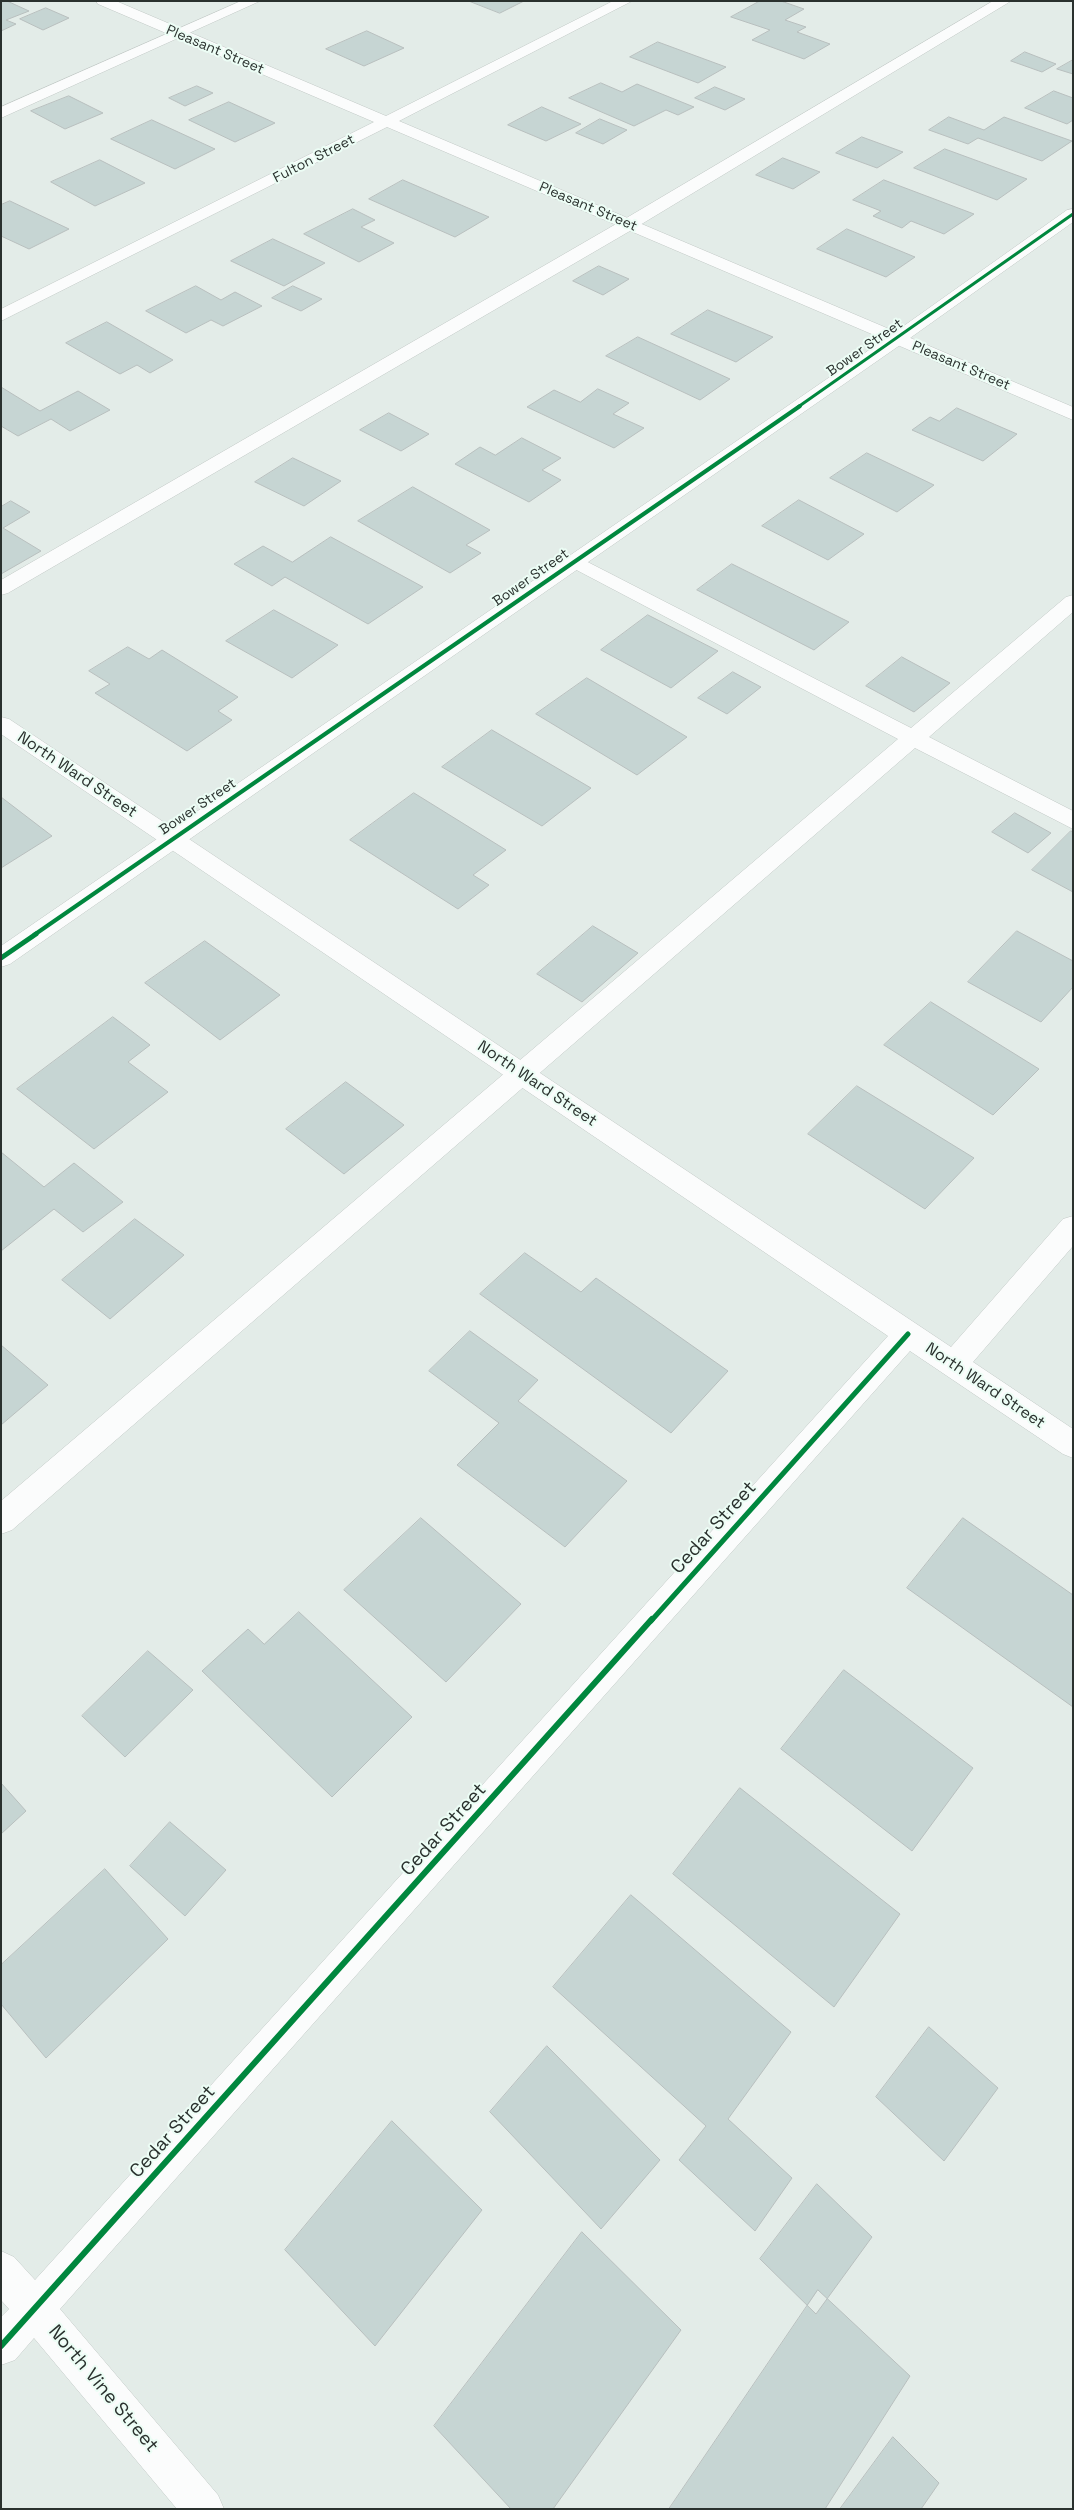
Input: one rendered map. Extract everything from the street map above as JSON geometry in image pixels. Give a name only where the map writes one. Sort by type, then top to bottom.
[{"type":"street","name":"Pleasant Street","points":[[104,1],[1073,414]]},
{"type":"street","points":[[1,112],[253,1]]},
{"type":"street","name":"Fulton Street","points":[[1,316],[625,1]]},
{"type":"street","points":[[1,590],[629,224],[1004,1]]},
{"type":"street","name":"Bower Street","points":[[1,958],[172,838],[897,339],[1073,214]]},
{"type":"street","points":[[574,561],[1073,821]]},
{"type":"street","points":[[1,1520],[1073,602]]},
{"type":"street","name":"North Ward Street","points":[[1,724],[1073,1446]]},
{"type":"street","points":[[953,1365],[1073,1227]]},
{"type":"street","name":"Cedar Street","points":[[1,2346],[908,1334]]},
{"type":"street","name":"North Vine Street","points":[[1,2270],[204,2509]]},
{"type":"building","points":[[1,1],[7,1],[29,11],[6,20],[16,24],[1,31]]},
{"type":"building","points":[[469,1],[524,1],[500,13]]},
{"type":"building","points":[[760,1],[781,1],[804,9],[785,20],[806,27],[797,32],[830,44],[804,59],[752,40],[770,30],[731,17]]},
{"type":"building","points":[[46,8],[69,18],[43,30],[20,19]]},
{"type":"building","points":[[367,31],[404,48],[364,66],[326,49]]},
{"type":"building","points":[[658,42],[726,67],[698,83],[630,57]]},
{"type":"building","points":[[1025,52],[1056,64],[1042,72],[1011,61]]},
{"type":"building","points":[[1073,60],[1073,74],[1057,69]]},
{"type":"building","points":[[601,83],[622,92],[637,84],[694,107],[678,115],[666,110],[634,126],[569,98]]},
{"type":"building","points":[[197,86],[213,93],[185,106],[169,98]]},
{"type":"building","points":[[715,87],[745,99],[725,110],[695,98]]},
{"type":"building","points":[[1054,91],[1073,98],[1073,120],[1067,124],[1025,108]]},
{"type":"building","points":[[69,96],[103,113],[65,129],[31,111]]},
{"type":"building","points":[[229,102],[275,123],[235,142],[189,120]]},
{"type":"building","points":[[542,107],[581,124],[546,141],[508,125]]},
{"type":"building","points":[[949,117],[984,130],[1004,117],[1072,141],[1042,161],[978,138],[968,144],[929,130]]},
{"type":"building","points":[[600,119],[627,130],[603,144],[576,133]]},
{"type":"building","points":[[152,120],[215,149],[175,169],[111,139]]},
{"type":"building","points":[[862,137],[903,152],[877,168],[836,153]]},
{"type":"building","points":[[945,149],[1027,179],[997,200],[914,168]]},
{"type":"building","points":[[783,158],[820,172],[793,189],[756,175]]},
{"type":"building","points":[[100,160],[145,183],[95,206],[51,182]]},
{"type":"building","points":[[403,180],[489,217],[455,237],[369,199]]},
{"type":"building","points":[[884,180],[974,214],[944,234],[911,221],[902,228],[873,216],[881,211],[853,200]]},
{"type":"building","points":[[10,201],[69,229],[29,249],[1,236],[1,205]]},
{"type":"building","points":[[353,209],[375,220],[361,227],[394,243],[359,262],[304,234]]},
{"type":"building","points":[[847,229],[915,257],[886,277],[817,249]]},
{"type":"building","points":[[273,239],[325,263],[284,286],[231,261]]},
{"type":"building","points":[[599,266],[629,279],[603,295],[573,281]]},
{"type":"building","points":[[196,286],[221,300],[235,292],[262,306],[223,326],[211,320],[186,333],[146,311]]},
{"type":"building","points":[[293,286],[322,299],[301,311],[272,298]]},
{"type":"building","points":[[708,310],[773,337],[736,362],[671,334]]},
{"type":"building","points":[[107,322],[173,360],[150,373],[137,365],[120,374],[66,343]]},
{"type":"building","points":[[638,337],[730,379],[700,400],[606,356]]},
{"type":"building","points":[[1,387],[40,411],[78,391],[110,410],[70,431],[51,419],[18,436],[1,426]]},
{"type":"building","points":[[598,389],[629,403],[613,414],[644,428],[614,448],[527,407],[554,390],[580,402]]},
{"type":"building","points":[[957,408],[1017,434],[983,461],[912,430],[930,417],[939,421]]},
{"type":"building","points":[[389,413],[429,434],[401,451],[360,430]]},
{"type":"building","points":[[522,438],[561,458],[542,470],[561,480],[529,502],[455,464],[480,447],[495,455]]},
{"type":"building","points":[[867,453],[934,485],[897,512],[830,478]]},
{"type":"building","points":[[293,458],[341,481],[304,506],[255,482]]},
{"type":"building","points":[[413,487],[490,530],[466,545],[481,553],[450,573],[358,521]]},
{"type":"building","points":[[799,500],[864,534],[828,560],[762,526]]},
{"type":"building","points":[[11,501],[30,512],[3,528],[41,551],[1,574],[1,507]]},
{"type":"building","points":[[331,537],[423,587],[368,624],[285,577],[272,586],[234,564],[263,546],[292,562]]},
{"type":"building","points":[[732,564],[849,622],[814,650],[697,590]]},
{"type":"building","points":[[274,610],[338,645],[292,678],[226,641]]},
{"type":"building","points":[[648,615],[718,651],[671,688],[601,650]]},
{"type":"building","points":[[128,647],[149,659],[162,650],[238,697],[218,711],[232,720],[187,751],[95,693],[110,684],[89,671]]},
{"type":"building","points":[[902,657],[950,683],[914,712],[866,686]]},
{"type":"building","points":[[733,672],[761,687],[727,714],[698,698]]},
{"type":"building","points":[[587,678],[687,737],[637,775],[536,714]]},
{"type":"building","points":[[492,730],[591,788],[542,826],[442,767]]},
{"type":"building","points":[[414,793],[506,850],[473,875],[489,885],[458,909],[350,840]]},
{"type":"building","points":[[1,797],[52,836],[1,868]]},
{"type":"building","points":[[1015,813],[1051,833],[1028,853],[992,832]]},
{"type":"building","points":[[1071,831],[1073,832],[1073,892],[1032,870]]},
{"type":"building","points":[[593,926],[638,953],[582,1002],[537,974]]},
{"type":"building","points":[[1017,931],[1073,961],[1073,987],[1041,1022],[968,982]]},
{"type":"building","points":[[205,941],[280,995],[220,1040],[145,983]]},
{"type":"building","points":[[931,1002],[1039,1069],[993,1115],[884,1045]]},
{"type":"building","points":[[113,1017],[150,1045],[128,1062],[168,1092],[94,1149],[17,1089]]},
{"type":"building","points":[[346,1082],[404,1125],[344,1174],[286,1129]]},
{"type":"building","points":[[857,1086],[974,1158],[925,1209],[808,1134]]},
{"type":"building","points":[[1,1152],[44,1187],[74,1163],[123,1202],[83,1232],[54,1209],[1,1251]]},
{"type":"building","points":[[135,1219],[184,1255],[110,1319],[62,1280]]},
{"type":"building","points":[[525,1253],[581,1292],[596,1278],[728,1371],[671,1433],[480,1294]]},
{"type":"building","points":[[470,1331],[538,1380],[518,1401],[627,1481],[565,1547],[457,1465],[499,1423],[429,1371]]},
{"type":"building","points":[[1,1345],[48,1385],[1,1425]]},
{"type":"building","points":[[421,1518],[521,1604],[446,1682],[344,1590]]},
{"type":"building","points":[[963,1518],[1073,1595],[1073,1707],[907,1588]]},
{"type":"building","points":[[299,1612],[412,1717],[332,1797],[202,1671],[248,1629],[264,1644]]},
{"type":"building","points":[[148,1651],[193,1690],[125,1757],[82,1716]]},
{"type":"building","points":[[844,1670],[973,1768],[912,1851],[781,1749]]},
{"type":"building","points":[[1,1783],[26,1811],[1,1834]]},
{"type":"building","points":[[740,1788],[900,1914],[834,2007],[673,1874]]},
{"type":"building","points":[[170,1822],[226,1870],[185,1916],[130,1866]]},
{"type":"building","points":[[105,1869],[168,1939],[46,2058],[1,2004],[1,1965]]},
{"type":"building","points":[[631,1895],[791,2032],[728,2119],[792,2178],[755,2231],[679,2160],[706,2126],[553,1987]]},
{"type":"building","points":[[929,2027],[998,2088],[944,2161],[876,2097]]},
{"type":"building","points":[[547,2046],[660,2160],[601,2229],[490,2112]]},
{"type":"building","points":[[392,2121],[482,2210],[375,2346],[285,2250]]},
{"type":"building","points":[[817,2184],[872,2237],[816,2314],[760,2259]]},
{"type":"building","points":[[582,2232],[681,2330],[553,2509],[511,2509],[434,2426]]},
{"type":"building","points":[[818,2290],[910,2376],[825,2509],[669,2509]]},
{"type":"building","points":[[893,2437],[939,2483],[921,2509],[840,2509]]},
{"type":"cycle path","points":[[1,958],[897,339],[1073,214]]},
{"type":"cycle path","points":[[1,2346],[908,1334]]}]
